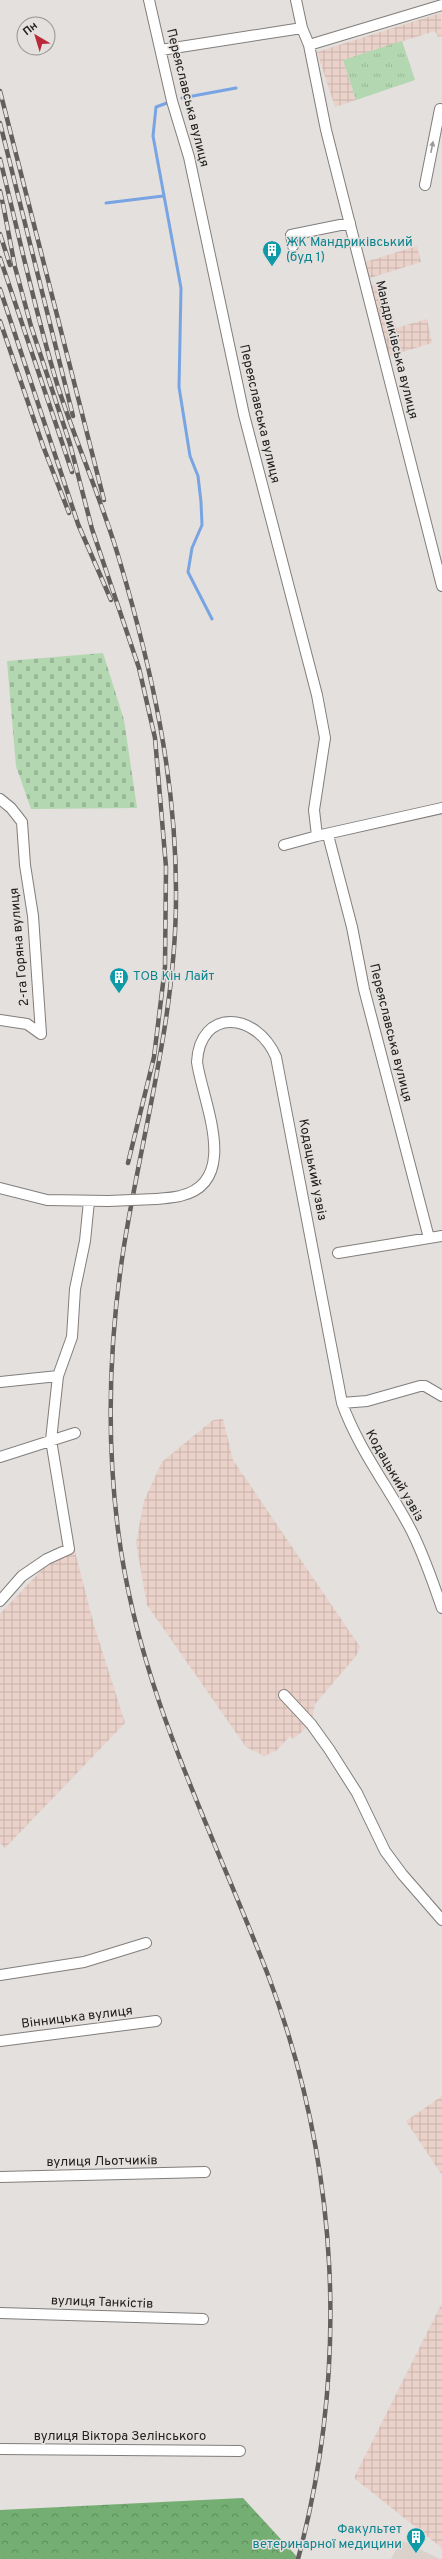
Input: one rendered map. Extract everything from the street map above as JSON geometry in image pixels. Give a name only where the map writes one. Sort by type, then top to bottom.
[{"type":"street","name":"Переяславська вулиця","points":[[149,0],[172,101],[189,157],[244,415],[317,695],[325,738],[314,810],[317,836]]},
{"type":"street","name":"Мандриківська вулиця","points":[[296,0],[302,28],[309,45],[326,130],[442,586]]},
{"type":"street","points":[[309,45],[442,5]]},
{"type":"street","points":[[161,50],[302,28]]},
{"type":"street","points":[[425,185],[440,109]]},
{"type":"street","points":[[293,246],[291,235],[350,223]]},
{"type":"street","name":"2-га Горяна вулиця","points":[[0,799],[11,808],[22,822],[25,865],[33,916],[41,1034],[27,1024],[0,1020]]},
{"type":"street","points":[[284,845],[317,836],[328,835],[442,808]]},
{"type":"street","name":"Переяславська вулиця","points":[[328,835],[352,927],[364,989],[429,1238]]},
{"type":"street","name":"Кодацький узвіз","points":[[0,1188],[47,1200],[89,1201],[156,1199],[181,1196],[191,1192],[206,1179],[213,1165],[215,1149],[214,1131],[197,1062],[198,1050],[202,1039],[210,1030],[220,1024],[231,1022],[254,1027],[270,1044],[276,1057],[342,1403],[358,1439],[425,1558],[442,1608]]},
{"type":"street","points":[[0,1601],[22,1576],[47,1560],[69,1549],[51,1440],[58,1376],[72,1337],[75,1289],[85,1241],[89,1201]]},
{"type":"street","points":[[338,1253],[442,1236]]},
{"type":"street","points":[[0,1382],[58,1376]]},
{"type":"street","points":[[342,1403],[367,1401],[420,1386],[425,1386],[442,1396]]},
{"type":"street","points":[[0,1457],[75,1433]]},
{"type":"street","points":[[284,1695],[311,1724],[329,1749],[357,1793],[385,1851],[402,1874],[442,1920]]},
{"type":"street","points":[[0,1975],[84,1962],[146,1943]]},
{"type":"street","name":"Вінницька вулиця","points":[[0,2041],[156,2021]]},
{"type":"street","name":"вулиця Льотчиків","points":[[0,2177],[204,2172]]},
{"type":"street","name":"вулиця Танкістів","points":[[0,2313],[203,2319]]},
{"type":"street","name":"вулиця Віктора Зелінського","points":[[0,2449],[240,2451]]},
{"type":"shaded area","points":[[441,13],[442,36],[438,37],[435,31],[343,60],[356,100],[335,107],[317,52]]},
{"type":"shaded area","points":[[417,246],[421,262],[370,278],[365,262]]},
{"type":"shaded area","points":[[383,283],[396,328],[427,319],[432,343],[389,356],[371,286]]},
{"type":"shaded area","points":[[223,1419],[233,1460],[360,1647],[356,1656],[315,1704],[311,1724],[293,1739],[290,1736],[276,1751],[264,1756],[246,1747],[147,1605],[136,1543],[144,1501],[162,1462],[213,1420]]},
{"type":"shaded area","points":[[74,1548],[94,1625],[125,1723],[5,1848],[0,1843],[0,1614],[54,1557]]},
{"type":"shaded area","points":[[442,2096],[442,2175],[406,2121]]},
{"type":"shaded area","points":[[442,2303],[442,2548],[354,2478]]},
{"type":"shaded area","points":[[401,2540],[440,2559],[391,2559]]},
{"type":"green space","points":[[402,41],[415,80],[356,100],[343,60]]},
{"type":"green space","points":[[103,653],[124,720],[137,808],[31,809],[16,766],[7,661]]},
{"type":"green space","points":[[243,2498],[299,2559],[0,2559],[0,2510]]},
{"type":"waterway","points":[[182,98],[236,88]]},
{"type":"waterway","points":[[167,103],[156,107],[153,136],[181,288],[179,387],[190,456],[198,476],[201,502],[202,525],[192,548],[188,572],[212,619]]},
{"type":"waterway","points":[[106,203],[163,196]]},
{"type":"railway","points":[[0,91],[104,500]]},
{"type":"railway","points":[[0,123],[73,416]]},
{"type":"railway","points":[[0,159],[35,302],[58,387],[106,518],[132,603],[152,684],[167,766],[175,849],[175,936],[171,981],[158,1070],[124,1246],[115,1317],[111,1388],[114,1494],[118,1530],[128,1589],[142,1646],[159,1702],[179,1757],[268,1975],[292,2046],[310,2118],[322,2191],[329,2265],[330,2339],[325,2412],[315,2486],[298,2559]]},
{"type":"railway","points":[[0,191],[4,209]]},
{"type":"railway","points":[[3,204],[15,267],[31,326],[70,444],[92,529],[139,668],[155,738],[166,867],[165,967],[154,1057],[128,1163]]},
{"type":"railway","points":[[0,234],[10,265]]},
{"type":"railway","points":[[0,258],[72,472]]},
{"type":"railway","points":[[0,289],[78,524],[111,600]]},
{"type":"railway","points":[[0,321],[43,446],[69,513]]},
{"type":"place","name":"ЖК Мандриківський (буд 1)","points":[[272,267]]},
{"type":"place","name":"ТОВ Кін Лайт","points":[[119,994]]},
{"type":"place","name":"Факультет ветеринарної медицини","points":[[416,2554]]}]
